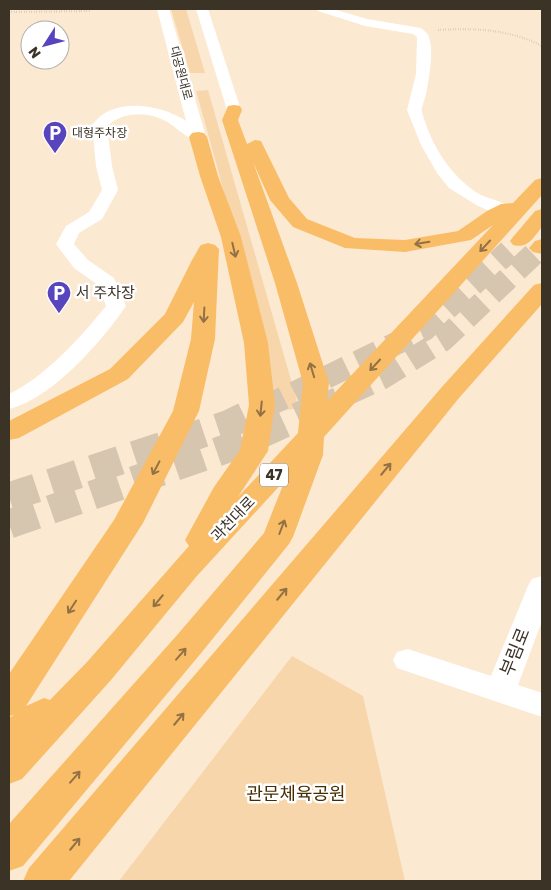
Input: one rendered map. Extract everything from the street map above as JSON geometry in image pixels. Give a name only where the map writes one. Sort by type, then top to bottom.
[{"type":"highway","points":[[234,110],[251,137],[280,200],[300,223],[352,244],[405,246],[464,236],[503,210],[538,199]]},
{"type":"highway","points":[[9,853],[190,643],[278,536],[309,455],[316,383],[286,283],[230,120],[234,110]]},
{"type":"highway","points":[[185,569],[228,487],[254,451],[262,405],[256,344],[231,237],[198,137]]},
{"type":"highway","points":[[520,241],[538,199]]},
{"type":"highway","name":"과천대로","points":[[9,768],[99,671],[185,569],[538,199]]},
{"type":"highway","points":[[9,702],[128,523],[186,411],[203,339],[208,249],[218,200]]},
{"type":"highway","points":[[9,432],[119,374],[175,316],[208,249]]},
{"type":"highway","points":[[44,881],[450,393],[542,290]]},
{"type":"highway","points":[[9,738],[99,671]]},
{"type":"street","name":"대공원대로","points":[[163,9],[198,137]]},
{"type":"street","points":[[202,9],[234,110]]},
{"type":"street","points":[[322,9],[364,22],[416,31],[423,36],[425,62],[419,98],[414,110],[424,140],[434,159],[447,177],[464,194],[485,205],[503,210]]},
{"type":"street","points":[[9,402],[33,391],[90,340],[116,306],[107,282],[81,264],[65,244],[72,230],[96,215],[110,190],[104,166],[99,125],[106,117],[123,112],[151,110],[168,117],[198,137]]},
{"type":"street","name":"부림로","points":[[500,691],[542,586]]},
{"type":"street","name":"부림로","points":[[408,660],[542,705]]},
{"type":"path","points":[[9,12],[90,11],[91,9]]},
{"type":"path","points":[[416,31],[459,29],[504,33],[542,46]]},
{"type":"green space","points":[[171,9],[186,9],[205,73],[190,73]]},
{"type":"green space","points":[[208,90],[299,408],[274,412],[249,290],[196,91]]},
{"type":"green space","name":"관문체육공원","points":[[292,656],[363,696],[405,881],[119,881]]},
{"type":"tunnel","points":[[317,408],[382,378],[443,340],[540,248]]},
{"type":"tunnel","points":[[263,408],[424,330],[509,251]]},
{"type":"tunnel","points":[[9,497],[227,425],[265,407]]},
{"type":"tunnel","points":[[9,524],[234,446],[320,407]]},
{"type":"place","name":"대형주차장","points":[[55,154]]},
{"type":"place","name":"서 주차장","points":[[59,314]]}]
